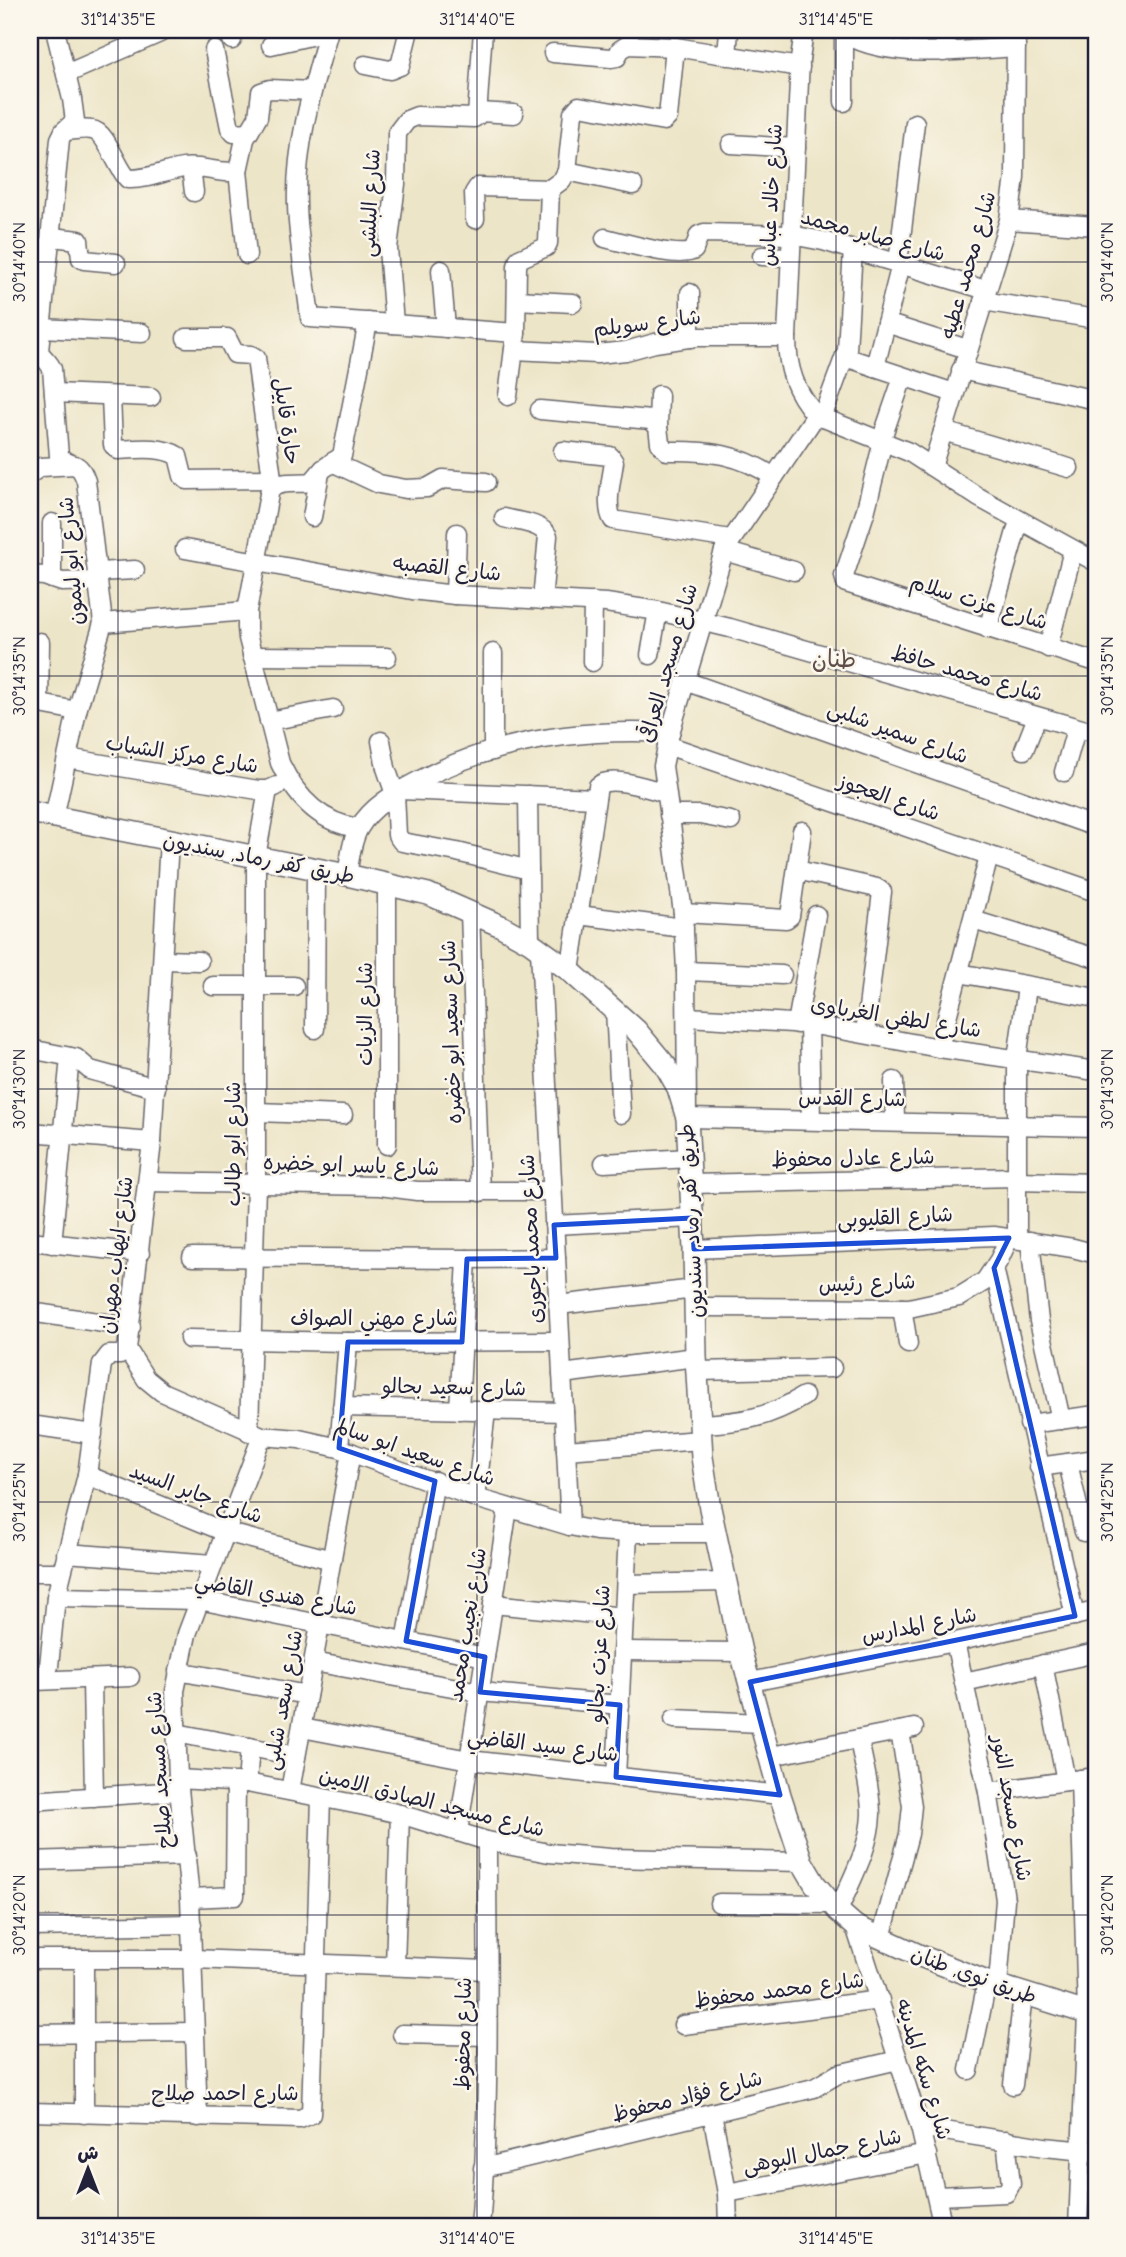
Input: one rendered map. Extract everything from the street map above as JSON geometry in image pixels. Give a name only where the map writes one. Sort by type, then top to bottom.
[{"type":"street","name":"شارع ابو ليمون","points":[[54,818],[77,711],[103,623],[86,481],[78,465],[64,462],[59,456],[52,369],[38,359],[60,139],[75,121],[55,30]]},
{"type":"street","points":[[365,65],[390,70],[400,66],[409,30]]},
{"type":"street","points":[[483,30],[479,112],[514,114]]},
{"type":"street","points":[[727,55],[729,30]]},
{"type":"street","name":"شارع خالد عباس","points":[[804,30],[786,337],[787,362],[805,403],[819,417]]},
{"type":"street","points":[[943,52],[947,30]]},
{"type":"street","points":[[247,255],[238,171],[245,139],[258,117],[261,92],[270,89],[312,91],[329,31],[271,45]]},
{"type":"street","points":[[844,102],[842,31],[881,46],[922,52],[943,52],[1016,38]]},
{"type":"street","points":[[66,74],[160,33]]},
{"type":"street","name":"شارع محمد عطيه","points":[[932,467],[1009,220],[1015,177],[1016,38]]},
{"type":"street","points":[[553,53],[611,58],[617,57],[620,50],[628,45],[676,47],[800,67]]},
{"type":"street","points":[[475,219],[474,193],[478,187],[550,189],[562,180],[568,171],[573,113],[579,106],[664,121],[668,117],[676,47]]},
{"type":"street","points":[[214,50],[231,131],[249,132]]},
{"type":"street","name":"شارع سويلم","points":[[312,91],[300,157],[297,206],[310,318],[446,328],[597,354],[690,338],[786,337]]},
{"type":"street","name":"شارع البلشى","points":[[394,324],[388,240],[396,192],[397,134],[407,120],[417,116],[474,118],[479,112]]},
{"type":"street","points":[[875,367],[900,264],[915,123]]},
{"type":"street","points":[[64,131],[94,130],[101,134],[120,172],[128,179],[144,179],[184,167],[227,173],[238,171]]},
{"type":"street","points":[[731,144],[796,148]]},
{"type":"street","points":[[191,168],[194,192]]},
{"type":"street","points":[[568,171],[633,185]]},
{"type":"street","points":[[508,396],[515,342],[519,259],[546,247],[548,243],[550,189]]},
{"type":"street","points":[[1009,220],[1096,226]]},
{"type":"street","name":"شارع صابر محمد","points":[[605,238],[635,246],[685,253],[694,250],[699,235],[704,233],[791,235],[900,264],[984,295],[1096,319]]},
{"type":"street","points":[[52,237],[79,240],[81,258],[84,260],[116,262]]},
{"type":"street","name":"شارع مسجد العراقى","points":[[687,1118],[686,971],[683,920],[663,766],[668,739],[727,545],[819,417],[845,357],[849,335],[853,250]]},
{"type":"street","points":[[762,256],[790,257]]},
{"type":"street","points":[[441,270],[446,328]]},
{"type":"street","points":[[690,293],[690,338]]},
{"type":"street","points":[[517,300],[573,303]]},
{"type":"street","points":[[111,396],[113,445],[118,450],[154,449],[172,452],[178,456],[183,476],[187,480],[312,482],[338,460],[345,446],[368,322]]},
{"type":"street","points":[[887,323],[967,349]]},
{"type":"street","points":[[41,328],[142,333]]},
{"type":"street","name":"حارة قابيل","points":[[186,338],[227,338],[236,354],[256,358],[272,482]]},
{"type":"street","points":[[845,357],[954,394]]},
{"type":"street","points":[[961,370],[1096,400]]},
{"type":"street","points":[[882,441],[903,377]]},
{"type":"street","points":[[54,393],[151,397]]},
{"type":"street","points":[[659,395],[660,443],[667,451],[715,452],[738,458],[774,477]]},
{"type":"street","points":[[540,410],[644,418],[651,420],[658,427]]},
{"type":"street","points":[[819,417],[909,452],[1019,522],[1096,562]]},
{"type":"street","points":[[943,431],[1069,468]]},
{"type":"street","name":"شارع عزت سلام","points":[[882,441],[864,513],[844,576],[849,585],[1096,662]]},
{"type":"street","points":[[563,451],[610,456],[614,462],[609,506],[613,520],[727,545],[794,571]]},
{"type":"street","points":[[30,474],[41,467],[78,465]]},
{"type":"street","points":[[326,468],[406,489],[427,488],[443,479],[486,482]]},
{"type":"street","points":[[312,517],[326,468]]},
{"type":"street","points":[[272,482],[247,611],[248,638],[280,763],[287,778],[309,806],[322,816],[340,825],[358,828],[347,875]]},
{"type":"street","points":[[504,518],[541,527],[548,536],[542,600]]},
{"type":"street","points":[[988,629],[1019,522]]},
{"type":"street","points":[[52,523],[52,579]]},
{"type":"street","points":[[455,595],[457,533]]},
{"type":"street","name":"شارع القصبه","points":[[185,549],[412,590],[455,595],[593,602],[658,611],[704,622]]},
{"type":"street","points":[[1048,648],[1073,550]]},
{"type":"street","points":[[30,575],[62,582],[135,570]]},
{"type":"street","points":[[592,662],[593,602]]},
{"type":"street","points":[[103,623],[247,611]]},
{"type":"street","points":[[650,655],[658,611]]},
{"type":"street","name":"شارع محمد حافظ","points":[[704,622],[1096,733]]},
{"type":"street","points":[[40,642],[35,703],[77,711]]},
{"type":"street","points":[[493,653],[493,751]]},
{"type":"street","points":[[252,656],[387,657]]},
{"type":"street","name":"شارع سمير شلبى","points":[[685,681],[1096,827]]},
{"type":"street","points":[[269,721],[333,709]]},
{"type":"street","points":[[1024,750],[1037,717]]},
{"type":"street","points":[[1065,772],[1076,729]]},
{"type":"street","name":"شارع العجوز","points":[[358,828],[371,813],[397,792],[454,764],[493,751],[561,735],[588,732],[668,739],[989,856],[1096,892]]},
{"type":"street","points":[[381,741],[386,768],[397,792],[397,835],[402,842],[529,870]]},
{"type":"street","name":"شارع مركز الشباب","points":[[67,758],[258,790],[268,790],[287,778]]},
{"type":"street","points":[[570,971],[598,786],[607,781],[666,793]]},
{"type":"street","name":"شارع ابو طالب","points":[[256,1434],[252,1340],[256,1185],[256,857],[268,790]]},
{"type":"street","points":[[397,792],[596,798]]},
{"type":"street","name":"شارع محمد باجورى","points":[[528,795],[529,870],[554,1225],[569,1526]]},
{"type":"street","name":"طريق كفر رماد, سنديون","points":[[30,812],[387,883],[428,894],[470,912],[535,946],[570,971],[636,1030],[665,1065],[678,1088],[687,1118],[701,1432],[715,1533],[741,1652],[780,1796],[802,1861],[835,1908],[855,1926]]},
{"type":"street","points":[[669,815],[700,815],[731,821]]},
{"type":"street","points":[[578,915],[683,920],[786,919],[790,916],[802,831]]},
{"type":"street","name":"شارع ايهاب مهران","points":[[32,1682],[43,1678],[49,1666],[56,1597],[87,1475],[102,1364],[109,1354],[120,1355],[127,1349],[131,1326],[152,1142],[169,840]]},
{"type":"street","points":[[939,1048],[989,856]]},
{"type":"street","points":[[314,1029],[316,869]]},
{"type":"street","points":[[797,870],[877,888],[882,892],[865,1034]]},
{"type":"street","name":"شارع الزيات","points":[[387,883],[387,1145]]},
{"type":"street","name":"شارع سعيد ابو خضره","points":[[470,912],[480,1192]]},
{"type":"street","points":[[811,1120],[803,1024],[816,915]]},
{"type":"street","points":[[972,920],[1096,958]]},
{"type":"street","points":[[163,960],[199,961]]},
{"type":"street","points":[[686,971],[782,975]]},
{"type":"street","points":[[958,973],[1096,998]]},
{"type":"street","points":[[213,986],[294,986]]},
{"type":"street","points":[[1027,987],[1017,1059],[1019,1239],[1061,1420]]},
{"type":"street","points":[[615,1010],[621,1114]]},
{"type":"street","name":"شارع لطفي الغرباوى","points":[[687,1017],[803,1024],[939,1048],[1096,1071]]},
{"type":"street","points":[[30,1049],[70,1057],[82,1061],[90,1070],[156,1088]]},
{"type":"street","points":[[52,1244],[70,1057]]},
{"type":"street","points":[[894,1081],[895,1122]]},
{"type":"street","points":[[256,1112],[343,1115]]},
{"type":"street","name":"شارع القدس","points":[[687,1118],[1017,1123],[1096,1127]]},
{"type":"street","points":[[30,1132],[152,1142]]},
{"type":"street","points":[[604,1163],[689,1158]]},
{"type":"street","name":"شارع عادل محفوظ","points":[[690,1184],[1017,1179],[1096,1183]]},
{"type":"street","name":"شارع ياسر ابو خضره","points":[[148,1182],[371,1185],[417,1191],[551,1191]]},
{"type":"street","points":[[554,1225],[692,1218]]},
{"type":"street","name":"شارع القليوبى","points":[[694,1249],[935,1238],[1019,1239],[1096,1254]]},
{"type":"street","name":"شارع رئيس","points":[[558,1305],[695,1298],[902,1308],[958,1297],[985,1281],[1019,1239]]},
{"type":"street","points":[[30,1241],[140,1253]]},
{"type":"street","points":[[192,1257],[556,1258]]},
{"type":"street","points":[[459,1410],[467,1259]]},
{"type":"street","points":[[994,1268],[1075,1616]]},
{"type":"street","points":[[902,1308],[908,1344]]},
{"type":"street","points":[[30,1312],[131,1326]]},
{"type":"street","name":"شارع مهني الصواف","points":[[189,1339],[348,1342],[559,1341]]},
{"type":"street","name":"شارع سعد شلبى","points":[[290,1791],[332,1560],[345,1450],[342,1408],[348,1342]]},
{"type":"street","name":"شارع سعيد ابو سالم","points":[[127,1349],[146,1379],[162,1392],[256,1434],[299,1439],[345,1450],[476,1498],[569,1526],[628,1533],[715,1533]]},
{"type":"street","points":[[562,1374],[697,1364],[832,1368]]},
{"type":"street","points":[[566,1450],[701,1432],[755,1419],[780,1410],[804,1396]]},
{"type":"street","name":"شارع سعيد بحالو","points":[[342,1408],[564,1412]]},
{"type":"street","points":[[476,1498],[486,1411]]},
{"type":"street","points":[[1029,1424],[1096,1416]]},
{"type":"street","points":[[30,1425],[93,1434]]},
{"type":"street","name":"شارع مسجد صلاح","points":[[198,2116],[192,1924],[179,1785],[175,1691],[187,1634],[225,1532],[256,1434]]},
{"type":"street","points":[[1039,1467],[1096,1459]]},
{"type":"street","points":[[1056,1535],[1090,1531],[1068,1463]]},
{"type":"street","name":"شارع جابر السيد","points":[[87,1475],[225,1532],[332,1560]]},
{"type":"street","points":[[406,1641],[435,1481]]},
{"type":"street","name":"شارع نجيب محمد","points":[[458,1832],[508,1508]]},
{"type":"street","name":"شارع عزت بحالو","points":[[616,1777],[628,1533]]},
{"type":"street","points":[[66,1553],[213,1564]]},
{"type":"street","points":[[30,1572],[61,1572]]},
{"type":"street","points":[[626,1584],[727,1582]]},
{"type":"street","name":"شارع هندي القاضي","points":[[56,1597],[199,1600],[485,1657]]},
{"type":"street","points":[[492,1604],[624,1617]]},
{"type":"street","name":"شارع المدارس","points":[[750,1682],[1096,1611]]},
{"type":"street","name":"شارع مسجد النور","points":[[955,1642],[988,1793],[1004,1900],[993,1983],[969,2070]]},
{"type":"street","points":[[622,1651],[741,1652]]},
{"type":"street","points":[[964,1682],[1096,1653]]},
{"type":"street","points":[[313,1662],[480,1692],[620,1705]]},
{"type":"street","points":[[1043,1664],[1081,1779],[1091,2015],[1088,2151],[1077,2227]]},
{"type":"street","points":[[178,1671],[307,1695]]},
{"type":"street","points":[[32,1682],[130,1677]]},
{"type":"street","points":[[92,1679],[94,1797]]},
{"type":"street","points":[[674,1719],[761,1723]]},
{"type":"street","name":"شارع سيد القاضي","points":[[302,1728],[469,1760],[780,1796]]},
{"type":"street","points":[[771,1756],[907,1729],[912,1806],[909,1833],[881,1938]]},
{"type":"street","points":[[176,1733],[296,1756]]},
{"type":"street","points":[[719,1903],[835,1908],[864,1849],[870,1822],[870,1796],[859,1739]]},
{"type":"street","points":[[190,1898],[235,1896],[241,1783],[250,1747]]},
{"type":"street","points":[[988,1793],[1081,1779]]},
{"type":"street","name":"شارع مسجد الصادق الامين","points":[[30,1801],[94,1797],[179,1785],[241,1783],[400,1814],[487,1841],[549,1853],[610,1858],[802,1861]]},
{"type":"street","name":"شارع احمد صلاح","points":[[30,2112],[300,2119],[311,2113],[321,1798]]},
{"type":"street","points":[[395,1966],[400,1814]]},
{"type":"street","name":"شارع محفوظ","points":[[480,2227],[487,2036],[487,1841]]},
{"type":"street","points":[[30,1861],[187,1856]]},
{"type":"street","points":[[30,1927],[192,1924]]},
{"type":"street","name":"طريق نوى, طنان","points":[[855,1926],[993,1983],[1091,2015]]},
{"type":"street","name":"شارع سكه المدينه","points":[[855,1926],[920,2127],[943,2227]]},
{"type":"street","points":[[30,1959],[193,1959],[487,1970]]},
{"type":"street","points":[[84,1959],[84,2113]]},
{"type":"street","points":[[1013,2085],[1023,1994]]},
{"type":"street","name":"شارع محمد محفوظ","points":[[683,2025],[880,2000]]},
{"type":"street","points":[[30,2034],[195,2032]]},
{"type":"street","points":[[402,2034],[487,2036]]},
{"type":"street","name":"شارع فؤاد محفوظ","points":[[483,2168],[814,2088],[838,2074],[898,2060]]},
{"type":"street","points":[[712,2113],[727,2193],[728,2227]]},
{"type":"street","points":[[920,2127],[1088,2151]]},
{"type":"street","points":[[937,2196],[1006,2193],[1011,2184],[1006,2140]]},
{"type":"street","name":"شارع جمال البوهى","points":[[727,2193],[927,2154]]},
{"type":"highlighted area","points":[[692,1218],[694,1249],[1009,1238],[994,1268],[1075,1616],[750,1682],[780,1795],[616,1777],[620,1705],[480,1692],[485,1657],[406,1641],[435,1481],[339,1448],[348,1342],[462,1342],[467,1259],[556,1258],[554,1225]]},
{"type":"district","name":"طنان","points":[[834,659]]}]
